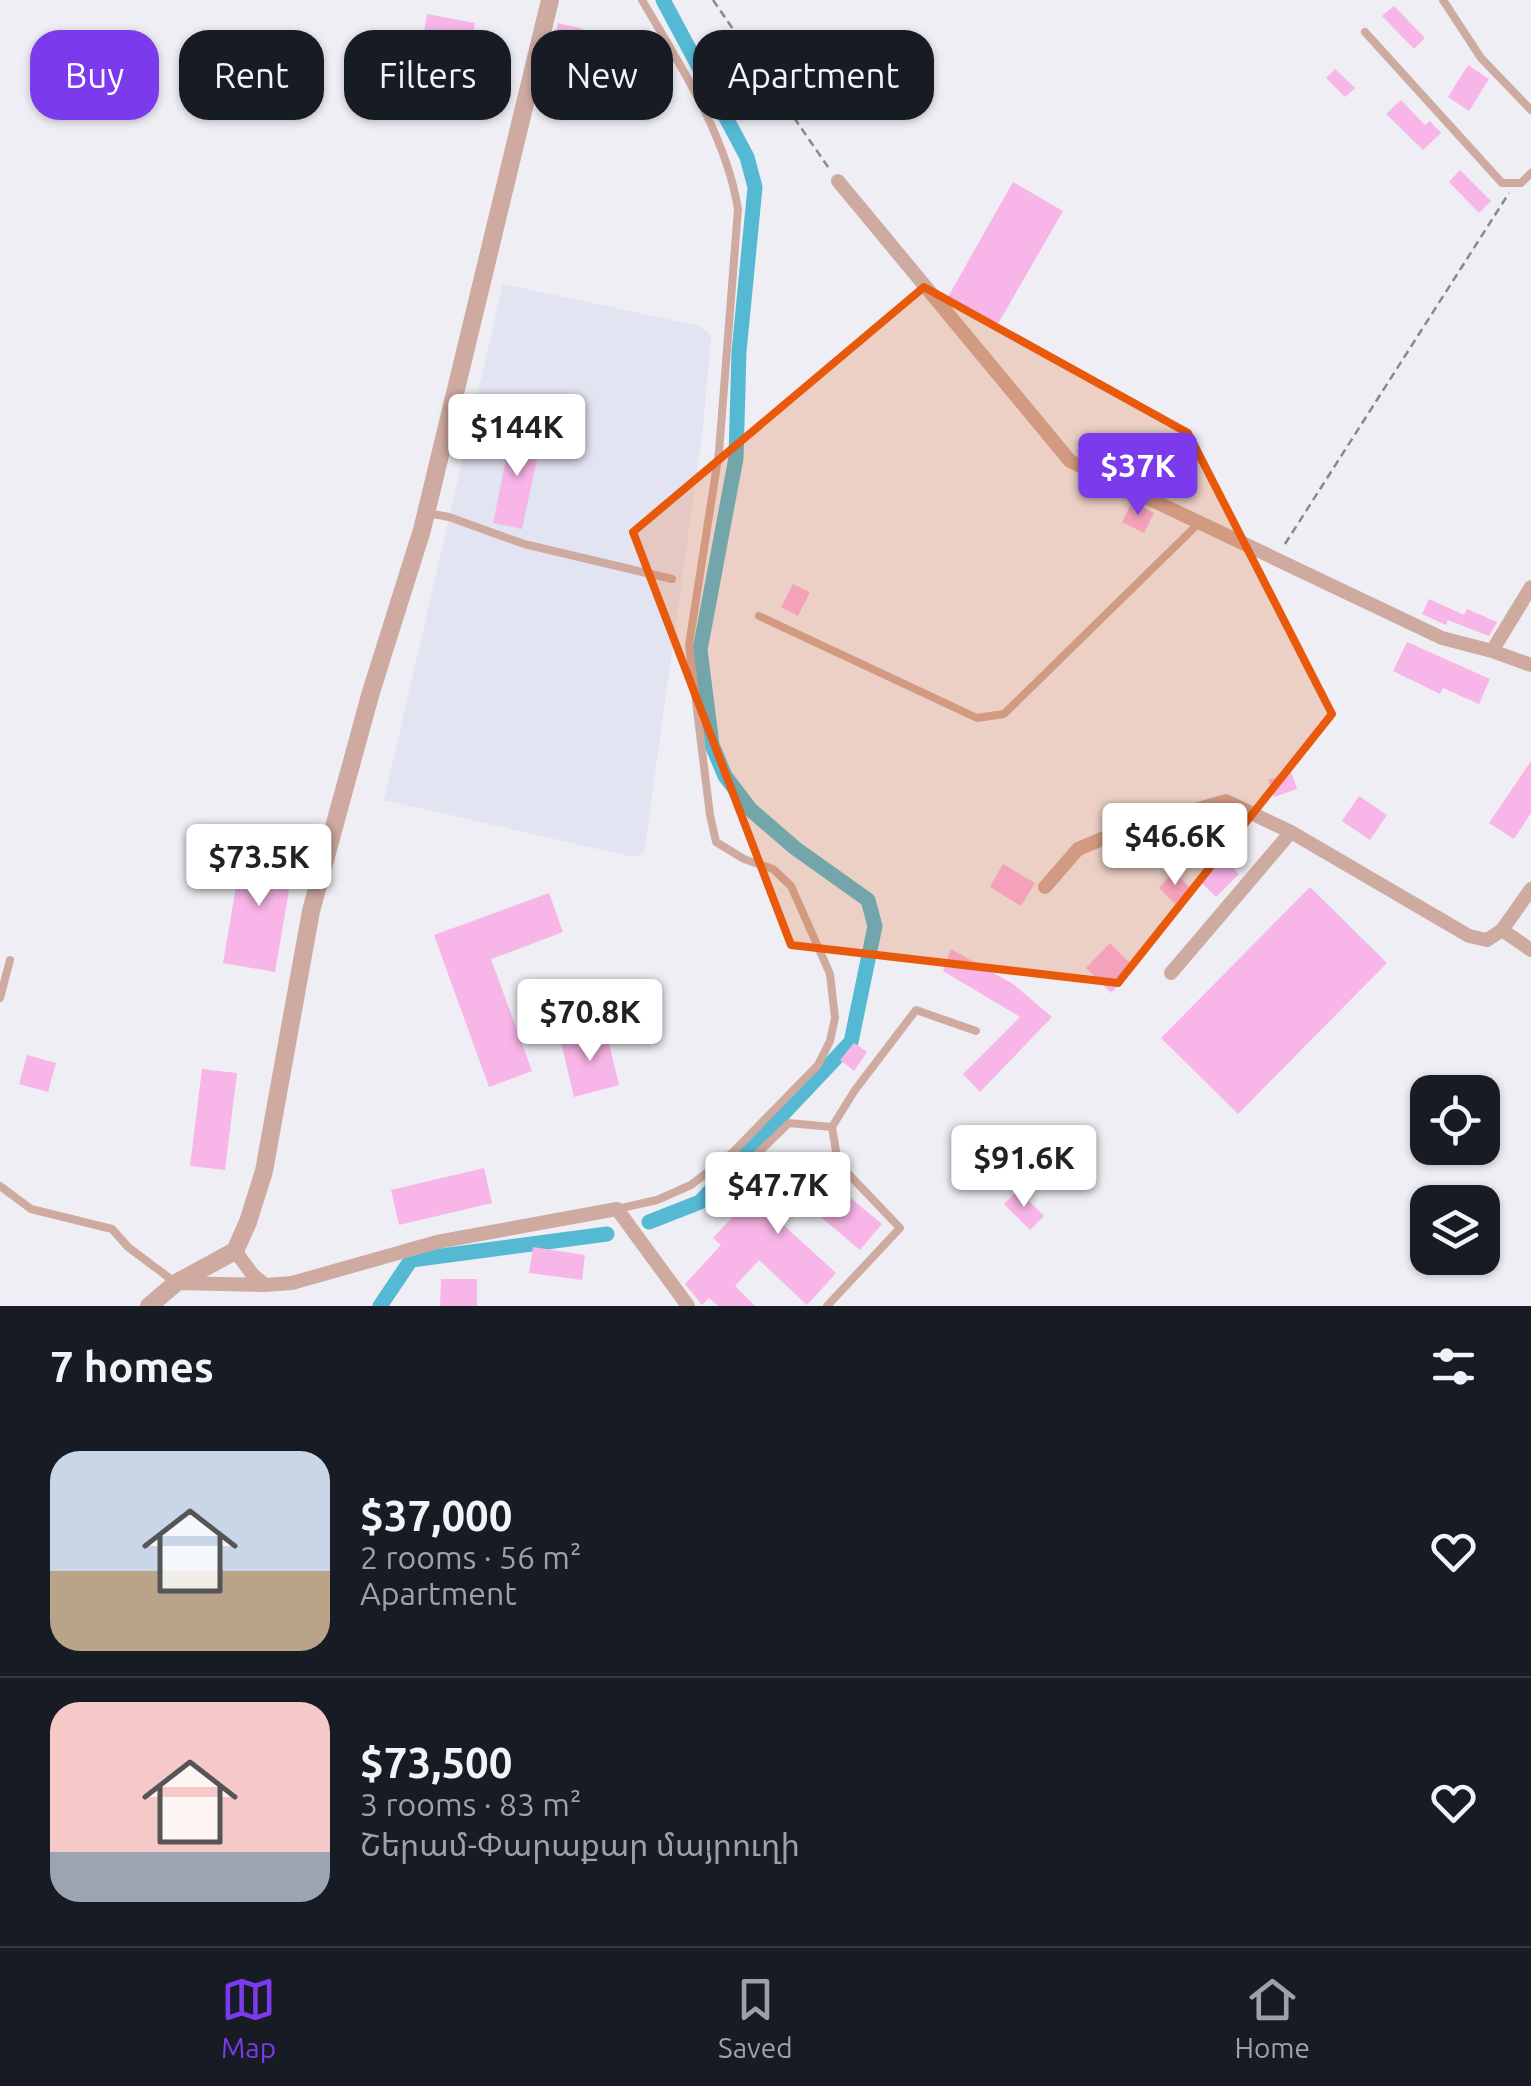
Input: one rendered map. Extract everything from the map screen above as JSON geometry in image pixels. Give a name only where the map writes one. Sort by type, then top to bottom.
[{"type":"street","points":[[148,1306],[176,1284],[234,1251],[264,1171],[311,911],[426,512],[550,0]]},
{"type":"street","points":[[838,181],[1070,461],[1442,638],[1492,650],[1531,665]]},
{"type":"street","points":[[1492,650],[1531,587]]},
{"type":"street","points":[[1045,887],[1078,849],[1150,821],[1226,800],[1292,832],[1469,936],[1487,940],[1502,930],[1531,889]]},
{"type":"street","points":[[1171,974],[1292,832]]},
{"type":"street","points":[[1502,930],[1531,950]]},
{"type":"street","points":[[176,1284],[292,1283],[437,1242],[617,1209],[688,1306]]},
{"type":"street","points":[[234,1251],[265,1285]]},
{"type":"lane","points":[[617,1209],[657,1200],[691,1185],[732,1154],[818,1065],[836,1018],[830,974],[791,886],[774,869],[744,859],[716,842],[710,815],[689,646],[718,452],[738,210],[732,174],[710,125],[642,0]]},
{"type":"lane","points":[[1443,0],[1481,58],[1531,110]]},
{"type":"lane","points":[[1365,32],[1502,183],[1521,183],[1531,173]]},
{"type":"lane","points":[[426,512],[524,544],[672,579]]},
{"type":"lane","points":[[759,616],[977,718],[1004,714],[1200,522]]},
{"type":"lane","points":[[0,998],[10,960]]},
{"type":"lane","points":[[828,1306],[900,1228],[838,1162],[832,1127],[854,1090],[916,1010],[976,1031]]},
{"type":"lane","points":[[719,1191],[789,1122],[832,1127]]},
{"type":"lane","points":[[0,1186],[30,1209],[112,1230],[176,1284]]},
{"type":"path","points":[[712,0],[838,181]]},
{"type":"path","points":[[1276,558],[1516,183]]},
{"type":"highlighted area","points":[[924,287],[1188,433],[1332,714],[1118,983],[791,945],[633,532]]},
{"type":"shaded area","points":[[503,284],[700,326],[711,336],[703,427],[644,854],[633,857],[384,800]]},
{"type":"building","points":[[1394,6],[1425,38],[1414,49],[1382,16]]},
{"type":"building","points":[[427,14],[475,23],[474,30],[424,30]]},
{"type":"building","points":[[558,23],[583,29],[583,30],[557,30]]},
{"type":"building","points":[[1468,65],[1489,79],[1469,111],[1448,97]]},
{"type":"building","points":[[1335,69],[1355,88],[1345,97],[1326,78]]},
{"type":"building","points":[[1401,100],[1425,125],[1430,121],[1441,133],[1423,150],[1386,114]]},
{"type":"building","points":[[1460,170],[1491,201],[1479,213],[1449,182]]},
{"type":"building","points":[[1013,182],[1063,211],[995,329],[956,307],[948,297]]},
{"type":"building","points":[[512,430],[542,436],[522,529],[493,523]]},
{"type":"building","points":[[1132,502],[1154,513],[1144,533],[1122,522]]},
{"type":"building","points":[[793,584],[810,592],[798,616],[781,607]]},
{"type":"building","points":[[1429,599],[1464,615],[1467,609],[1497,622],[1489,636],[1448,620],[1446,625],[1422,614]]},
{"type":"building","points":[[1407,642],[1490,679],[1479,704],[1443,688],[1440,694],[1393,671]]},
{"type":"building","points":[[1531,761],[1531,813],[1514,839],[1489,823]]},
{"type":"building","points":[[1291,772],[1297,789],[1274,797],[1268,780]]},
{"type":"building","points":[[1359,796],[1387,815],[1370,840],[1342,821]]},
{"type":"building","points":[[243,846],[295,855],[275,972],[223,963]]},
{"type":"building","points":[[1224,859],[1239,874],[1216,897],[1201,882]]},
{"type":"building","points":[[1003,864],[1035,883],[1021,906],[990,887]]},
{"type":"building","points":[[1174,872],[1190,888],[1175,904],[1159,888]]},
{"type":"building","points":[[1310,887],[1387,963],[1238,1114],[1161,1038]]},
{"type":"building","points":[[549,893],[563,932],[491,959],[532,1071],[489,1087],[434,935]]},
{"type":"building","points":[[1110,943],[1135,968],[1111,993],[1086,968]]},
{"type":"building","points":[[951,949],[1013,984],[1052,1017],[980,1092],[963,1074],[1020,1017],[943,971]]},
{"type":"building","points":[[606,1031],[619,1085],[574,1097],[561,1042]]},
{"type":"building","points":[[854,1043],[867,1052],[854,1071],[840,1060]]},
{"type":"building","points":[[27,1055],[56,1063],[48,1092],[19,1084]]},
{"type":"building","points":[[202,1069],[237,1073],[225,1170],[190,1166]]},
{"type":"building","points":[[780,1155],[815,1187],[824,1176],[882,1224],[860,1250],[797,1197],[777,1219],[836,1273],[807,1305],[759,1260],[735,1286],[755,1306],[718,1306],[709,1298],[702,1305],[685,1284],[721,1245],[713,1238],[739,1210],[734,1205]]},
{"type":"building","points":[[484,1168],[492,1203],[399,1225],[391,1190]]},
{"type":"building","points":[[1018,1190],[1044,1216],[1030,1230],[1004,1204]]},
{"type":"building","points":[[533,1247],[585,1255],[582,1280],[529,1273]]},
{"type":"building","points":[[441,1279],[477,1279],[477,1306],[440,1306]]},
{"type":"waterway","points":[[649,1222],[700,1202],[851,1042],[875,926],[868,900],[795,848],[751,810],[725,776],[712,745],[700,650],[736,458],[739,352],[755,187],[747,157],[663,0]]},
{"type":"waterway","points":[[380,1306],[411,1260],[607,1234]]}]
